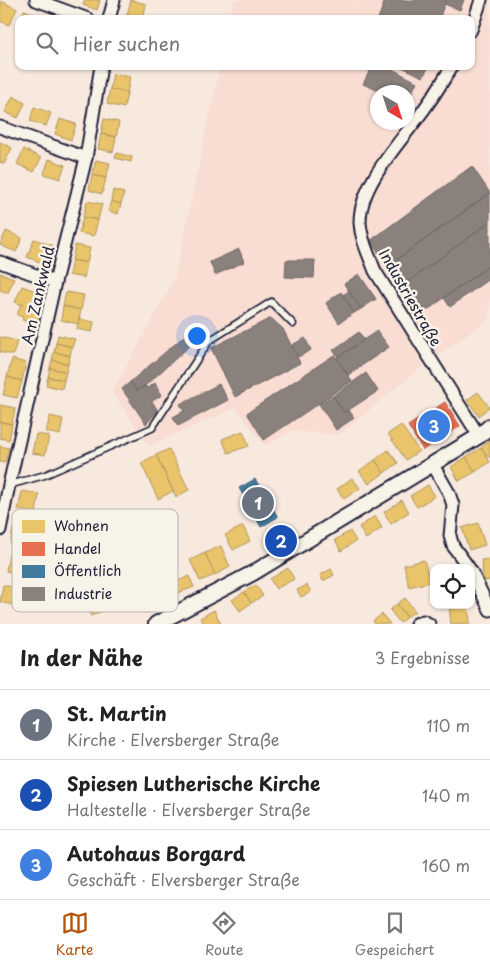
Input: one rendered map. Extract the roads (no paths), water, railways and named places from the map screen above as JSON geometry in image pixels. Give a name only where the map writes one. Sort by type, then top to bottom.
[{"type":"street","points":[[36,0],[77,15]]},
{"type":"street","points":[[110,15],[114,0]]},
{"type":"street","points":[[475,19],[482,0]]},
{"type":"street","name":"Am Zankwald","points":[[0,530],[55,282],[86,158],[100,70]]},
{"type":"street","name":"Industriestraße","points":[[450,70],[428,105],[373,179],[363,202],[360,223],[364,243],[375,270],[479,436]]},
{"type":"street","points":[[0,127],[86,158]]},
{"type":"street","points":[[0,262],[55,282]]},
{"type":"street","points":[[163,623],[253,573],[433,465],[479,436],[490,426]]},
{"type":"street","points":[[433,465],[449,493],[453,505],[450,536],[453,546],[466,564]]},
{"type":"street","points":[[475,579],[490,610]]},
{"type":"street","points":[[416,624],[423,622],[429,624]]},
{"type":"lane","points":[[9,484],[45,475],[152,428],[209,341],[271,302],[293,324]]},
{"type":"place","name":"Autohaus Borgard","points":[[434,426]]},
{"type":"place","name":"St. Martin","points":[[258,503]]},
{"type":"place","name":"Spiesen Lutherische Kirche","points":[[281,541]]}]
